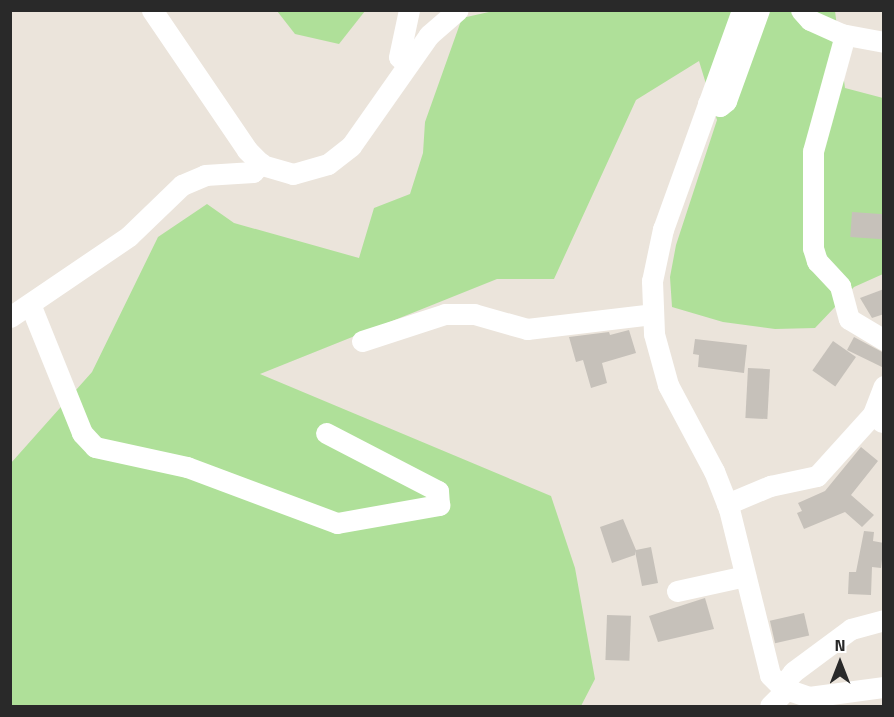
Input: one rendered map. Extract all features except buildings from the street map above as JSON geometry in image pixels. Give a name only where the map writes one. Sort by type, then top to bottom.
[{"type":"street","points":[[152,10],[247,150],[261,163],[293,174],[328,164],[360,135],[436,27],[458,10]]},
{"type":"street","points":[[408,64],[399,57],[409,10]]},
{"type":"street","points":[[742,10],[663,229],[652,281],[652,314],[668,385],[714,471],[728,504],[765,667],[783,688],[809,697],[884,687]]},
{"type":"street","points":[[708,103],[720,106],[726,101],[759,10]]},
{"type":"street","points":[[801,10],[810,20],[845,35],[884,42]]},
{"type":"street","points":[[845,35],[813,151],[813,248],[817,261],[840,286],[849,319],[884,340]]},
{"type":"street","points":[[10,317],[129,236],[182,185],[205,176],[253,172],[261,163]]},
{"type":"street","points":[[30,304],[82,433],[95,447],[187,467],[337,523],[439,506],[438,491],[326,433]]},
{"type":"street","points":[[362,341],[445,314],[474,314],[527,329],[652,314]]},
{"type":"street","points":[[728,504],[770,486],[817,476],[878,419],[884,386]]},
{"type":"street","points":[[677,591],[745,576]]},
{"type":"street","points":[[770,706],[793,672],[851,629],[884,620]]},
{"type":"green space","points":[[498,10],[835,11],[845,88],[883,98],[883,274],[854,287],[815,328],[775,329],[723,322],[672,307],[670,277],[676,245],[717,120],[699,61],[636,100],[554,279],[497,279],[260,374],[551,496],[575,568],[595,679],[581,706],[11,706],[11,463],[92,372],[158,237],[207,204],[234,223],[359,258],[374,208],[410,194],[423,153],[425,122],[462,18]]},
{"type":"green space","points":[[277,11],[365,11],[339,44],[295,34]]}]
